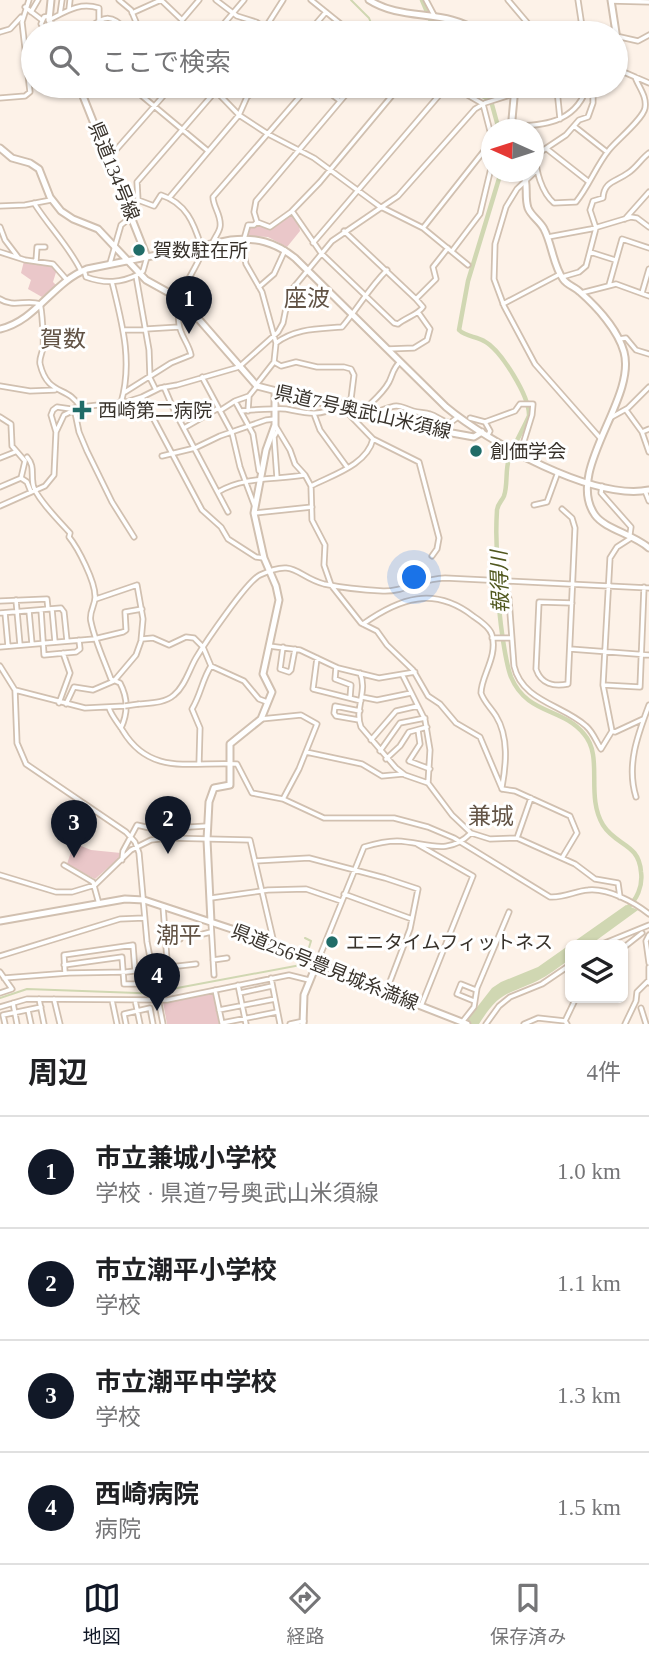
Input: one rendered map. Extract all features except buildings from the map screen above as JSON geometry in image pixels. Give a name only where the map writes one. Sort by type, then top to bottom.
[{"type":"main road","points":[[50,21],[51,0]]},
{"type":"main road","points":[[369,0],[386,9],[458,21]]},
{"type":"main road","points":[[611,0],[614,21]]},
{"type":"main road","name":"県道134号線","points":[[84,98],[147,257]]},
{"type":"main road","points":[[512,119],[514,98]]},
{"type":"main road","points":[[0,148],[12,158],[30,163],[39,169],[51,200],[70,217],[100,231],[128,260]]},
{"type":"main road","points":[[527,182],[528,209],[542,225],[561,275],[581,293],[620,339],[625,356],[626,372],[591,465],[589,500],[595,514],[609,526],[632,535],[649,548]]},
{"type":"main road","name":"県道7号奥武山米須線","points":[[0,329],[18,323],[66,279],[82,271],[203,245],[242,239],[265,241],[285,250],[307,270],[458,417],[519,453],[558,472],[624,492],[647,491]]},
{"type":"main road","name":"県道7号奥武山米須線","points":[[128,260],[137,275],[180,298],[256,386],[379,418],[474,437],[482,432]]},
{"type":"main road","points":[[211,922],[207,840],[209,802],[213,790],[230,785],[230,744],[261,719],[272,692],[263,674],[278,616],[279,600],[264,558],[254,510],[276,425],[275,392]]},
{"type":"main road","name":"県道256号豊見城糸満線","points":[[0,923],[129,899],[142,900],[274,943],[464,1023]]},
{"type":"main road","points":[[304,1023],[303,999],[317,963]]},
{"type":"main road","points":[[304,1023],[305,1007],[317,963]]},
{"type":"street","points":[[24,21],[25,7],[29,0]]},
{"type":"street","points":[[31,12],[38,0]]},
{"type":"street","points":[[60,14],[62,0]]},
{"type":"street","points":[[69,9],[70,0]]},
{"type":"street","points":[[25,7],[42,20],[92,0]]},
{"type":"street","points":[[119,0],[132,13],[136,21]]},
{"type":"street","points":[[132,13],[161,0],[182,20],[199,0]]},
{"type":"street","points":[[216,0],[233,13],[250,21]]},
{"type":"street","points":[[226,21],[244,0]]},
{"type":"street","points":[[270,21],[283,0]]},
{"type":"street","points":[[311,0],[337,21]]},
{"type":"street","points":[[426,0],[433,16]]},
{"type":"street","points":[[508,0],[526,21]]},
{"type":"street","points":[[578,0],[581,21]]},
{"type":"street","points":[[611,0],[649,2]]},
{"type":"street","points":[[86,3],[99,8],[99,20],[114,18],[117,21]]},
{"type":"street","points":[[318,21],[326,12]]},
{"type":"street","points":[[0,32],[10,29],[23,15]]},
{"type":"street","points":[[628,39],[638,41],[649,35]]},
{"type":"street","points":[[628,74],[649,83]]},
{"type":"street","points":[[541,182],[547,197],[554,203],[575,203],[607,152],[620,141],[645,109],[647,95],[635,77]]},
{"type":"street","points":[[0,98],[21,96]]},
{"type":"street","points":[[145,98],[208,151]]},
{"type":"street","points":[[108,159],[162,98]]},
{"type":"street","points":[[138,200],[137,182],[210,98]]},
{"type":"street","points":[[221,98],[239,116],[330,169],[356,192],[424,228],[468,265]]},
{"type":"street","points":[[169,198],[239,116],[247,98]]},
{"type":"street","points":[[212,244],[219,231],[220,222],[213,197],[299,98]]},
{"type":"street","points":[[335,98],[340,102]]},
{"type":"street","points":[[257,222],[254,212],[256,201],[343,98]]},
{"type":"street","points":[[257,222],[270,227],[292,211],[390,98]]},
{"type":"street","points":[[313,243],[438,98]]},
{"type":"street","points":[[474,98],[484,103]]},
{"type":"street","points":[[0,506],[48,484],[54,475],[57,432],[62,418],[73,409],[121,403],[164,387],[239,367],[274,336],[283,323],[288,296],[321,254],[344,231],[398,196],[465,119],[484,103],[500,98]]},
{"type":"street","points":[[558,98],[560,119]]},
{"type":"street","points":[[544,124],[560,119],[583,98]]},
{"type":"street","points":[[544,151],[584,117],[588,117],[592,98]]},
{"type":"street","points":[[484,103],[488,119]]},
{"type":"street","points":[[574,126],[607,152]]},
{"type":"street","points":[[547,149],[589,181]]},
{"type":"street","points":[[503,304],[561,275],[583,270],[596,228],[590,209],[593,201],[603,198],[608,183],[630,172],[649,153]]},
{"type":"street","points":[[424,228],[481,156]]},
{"type":"street","points":[[416,299],[436,279],[434,264],[480,214],[488,182]]},
{"type":"street","points":[[525,182],[508,204],[496,238],[493,275],[503,304],[534,364],[601,439]]},
{"type":"street","points":[[625,219],[649,192]]},
{"type":"street","points":[[125,392],[171,363],[191,355],[179,327],[177,303],[201,258],[203,245],[192,220],[182,206],[169,198],[161,195],[155,206],[138,200],[127,204]]},
{"type":"street","points":[[0,206],[51,200]]},
{"type":"street","points":[[34,204],[86,277],[106,283],[137,275],[143,271],[147,257]]},
{"type":"street","points":[[292,211],[321,254],[396,324],[418,312],[423,307],[416,299],[344,231]]},
{"type":"street","points":[[110,263],[121,225],[132,217]]},
{"type":"street","points":[[548,237],[596,228],[625,219],[637,218],[649,227]]},
{"type":"street","points":[[248,411],[249,396],[274,362],[276,343],[259,287],[247,264],[242,239],[248,226],[257,222]]},
{"type":"street","points":[[0,227],[5,240],[18,257]]},
{"type":"street","points":[[609,285],[622,239],[649,248]]},
{"type":"street","points":[[36,261],[37,247],[45,247]]},
{"type":"street","points":[[259,287],[274,274],[285,250]]},
{"type":"street","points":[[0,252],[55,265],[66,279]]},
{"type":"street","points":[[590,252],[615,260]]},
{"type":"street","points":[[642,293],[649,269]]},
{"type":"street","points":[[276,343],[287,336],[313,328],[342,327],[387,270]]},
{"type":"street","points":[[137,275],[150,378],[156,390]]},
{"type":"street","points":[[112,282],[125,330],[127,349],[125,392],[121,403]]},
{"type":"street","points":[[581,293],[620,284],[649,296]]},
{"type":"street","points":[[0,299],[8,304],[40,304],[43,309],[40,362],[50,386],[75,398],[80,407]]},
{"type":"street","points":[[388,349],[414,348],[427,340],[430,330],[418,312]]},
{"type":"street","points":[[125,330],[179,327]]},
{"type":"street","points":[[620,339],[626,338],[633,348],[649,354]]},
{"type":"street","points":[[241,411],[275,410],[314,414],[339,408],[342,402],[351,399],[354,375],[351,369],[317,367],[296,362],[281,366],[274,362]]},
{"type":"street","points":[[360,413],[374,403],[400,362]]},
{"type":"street","points":[[202,377],[209,394],[233,433],[254,510],[312,507]]},
{"type":"street","points":[[0,386],[30,391],[57,390]]},
{"type":"street","points":[[164,387],[228,512]]},
{"type":"street","points":[[610,418],[626,410],[649,387]]},
{"type":"street","points":[[184,428],[210,411],[221,410],[249,396]]},
{"type":"street","points":[[142,397],[202,510],[221,527],[228,539],[256,557],[264,558]]},
{"type":"street","points":[[235,401],[250,427],[261,475]]},
{"type":"street","points":[[470,418],[485,422],[515,411],[520,404],[532,404],[532,415],[519,453]]},
{"type":"street","points":[[379,418],[382,410],[397,405],[412,411],[430,413],[440,421],[450,423],[458,417]]},
{"type":"street","points":[[57,432],[52,410],[57,407],[73,409]]},
{"type":"street","points":[[339,408],[373,439],[419,462],[439,538],[437,549],[432,556]]},
{"type":"street","points":[[73,409],[86,452],[134,537]]},
{"type":"street","points":[[626,410],[642,432],[649,452]]},
{"type":"street","points":[[314,414],[320,430],[347,467]]},
{"type":"street","points":[[0,416],[12,426],[12,446],[25,460]]},
{"type":"street","points":[[162,456],[195,448],[266,420],[276,425],[295,464],[311,486],[313,523],[325,545],[324,565],[331,585],[363,624],[377,631],[415,672],[428,696],[440,704],[456,723],[480,737],[502,789]]},
{"type":"street","points":[[485,422],[488,435]]},
{"type":"street","points":[[642,432],[649,429]]},
{"type":"street","points":[[273,437],[276,478]]},
{"type":"street","points":[[311,486],[366,455],[373,439]]},
{"type":"street","points":[[0,458],[15,452]]},
{"type":"street","points":[[25,460],[27,457],[30,460],[36,490],[48,510],[70,533],[69,537],[91,579],[96,599],[90,618],[114,681],[120,683],[126,703],[127,712],[121,728]]},
{"type":"street","points":[[21,478],[25,460]]},
{"type":"street","points":[[534,505],[547,502],[558,472]]},
{"type":"street","points":[[218,492],[261,475],[276,478],[305,475]]},
{"type":"street","points":[[21,478],[27,482],[31,492]]},
{"type":"street","points":[[0,487],[21,478]]},
{"type":"street","points":[[505,581],[516,671],[530,691],[587,726],[601,749],[612,731],[603,685],[612,555],[617,547],[632,535],[632,527],[601,493],[602,486]]},
{"type":"street","points":[[647,491],[649,501]]},
{"type":"street","points":[[562,509],[575,524],[573,585],[570,649],[568,684],[553,686],[540,678],[536,669],[539,602],[572,603]]},
{"type":"street","points":[[15,691],[85,708],[109,708],[164,701],[178,692],[203,647],[248,584],[259,575],[288,567],[316,581],[331,585],[390,591],[439,578],[646,588],[640,687],[603,685]]},
{"type":"street","points":[[66,704],[74,687],[93,690],[114,681],[136,655],[142,639],[142,609],[137,585],[96,599]]},
{"type":"street","points":[[363,624],[402,602],[426,597],[462,607],[482,622],[493,638],[491,661],[481,693],[497,717],[501,729],[506,755],[502,789]]},
{"type":"street","points":[[0,601],[47,599],[55,642]]},
{"type":"street","points":[[16,600],[20,645]]},
{"type":"street","points":[[8,646],[3,613],[60,608],[64,612],[67,641]]},
{"type":"street","points":[[0,647],[96,638],[125,631],[125,612],[142,609]]},
{"type":"street","points":[[41,610],[44,654],[79,651],[79,640]]},
{"type":"street","points":[[29,611],[32,644]]},
{"type":"street","points":[[142,639],[153,638],[169,645],[192,637],[203,647],[211,666],[244,681],[259,699],[268,702]]},
{"type":"street","points":[[493,638],[511,638]]},
{"type":"street","points":[[269,646],[295,649],[336,667],[382,678],[415,672]]},
{"type":"street","points":[[283,647],[280,670],[289,672],[292,670],[295,649]]},
{"type":"street","points":[[570,649],[649,655]]},
{"type":"street","points":[[59,702],[70,673],[63,653]]},
{"type":"street","points":[[317,657],[313,689],[350,698],[377,700],[411,693]]},
{"type":"street","points":[[0,666],[15,691],[17,743],[26,764],[130,837],[136,846],[144,918],[163,1024]]},
{"type":"street","points":[[199,764],[200,728],[192,709],[211,666]]},
{"type":"street","points":[[336,667],[335,679],[351,685],[350,698]]},
{"type":"street","points":[[360,673],[364,683],[360,727],[386,759],[403,774],[428,783],[452,815],[471,833],[490,839],[517,838],[562,858],[595,879],[618,883],[622,899]]},
{"type":"street","points":[[403,675],[425,718],[430,769],[428,783]]},
{"type":"street","points":[[371,740],[396,711],[418,705]]},
{"type":"street","points":[[636,797],[633,786],[633,752],[649,705]]},
{"type":"street","points":[[359,720],[336,716],[334,713],[335,706],[360,710]]},
{"type":"street","points":[[109,708],[134,747],[145,756],[173,765],[232,764],[238,766],[252,793],[283,799],[324,818],[399,819],[443,832],[551,897],[594,890],[622,899],[649,914]]},
{"type":"street","points":[[261,719],[301,715],[314,721],[317,727],[283,799]]},
{"type":"street","points":[[380,751],[400,723],[425,718]]},
{"type":"street","points":[[612,731],[643,719]]},
{"type":"street","points":[[386,759],[400,746],[409,732],[427,727]]},
{"type":"street","points":[[418,730],[420,744],[410,761],[430,769]]},
{"type":"street","points":[[306,752],[362,764],[382,776],[403,774]]},
{"type":"street","points":[[502,789],[515,791],[570,816],[577,833],[562,858]]},
{"type":"street","points":[[517,838],[531,798]]},
{"type":"street","points":[[122,860],[135,827],[140,825],[154,829],[208,825]]},
{"type":"street","points":[[317,963],[363,847],[395,841],[437,847],[461,842],[471,833]]},
{"type":"street","points":[[0,875],[60,892],[81,891],[95,885],[136,846],[160,838],[250,840],[274,943]]},
{"type":"street","points":[[415,843],[473,876],[421,1006]]},
{"type":"street","points":[[255,861],[309,858],[418,889],[412,919],[386,992]]},
{"type":"street","points":[[64,865],[95,885],[99,904]]},
{"type":"street","points":[[211,898],[306,889],[341,901]]},
{"type":"street","points":[[344,894],[412,919]]},
{"type":"street","points":[[163,906],[169,987]]},
{"type":"street","points":[[464,1023],[474,1007],[476,990],[509,912]]},
{"type":"street","points":[[0,956],[120,919],[144,918]]},
{"type":"street","points":[[211,922],[214,975]]},
{"type":"street","points":[[611,940],[647,926],[649,982],[637,992],[627,1024]]},
{"type":"street","points":[[164,928],[178,927]]},
{"type":"street","points":[[203,933],[211,932]]},
{"type":"street","points":[[628,945],[642,933]]},
{"type":"street","points":[[620,936],[622,940]]},
{"type":"street","points":[[165,942],[180,939]]},
{"type":"street","points":[[65,973],[64,955],[133,945],[135,971]]},
{"type":"street","points":[[121,947],[124,984],[145,984]]},
{"type":"street","points":[[64,965],[122,957]]},
{"type":"street","points":[[213,960],[227,958]]},
{"type":"street","points":[[4,978],[135,971],[196,964]]},
{"type":"street","points":[[486,1024],[499,1006],[510,997],[542,984],[565,968]]},
{"type":"street","points":[[0,972],[12,989],[0,993]]},
{"type":"street","points":[[0,1007],[23,999],[176,999],[291,975],[309,980]]},
{"type":"street","points":[[271,978],[280,1024]]},
{"type":"street","points":[[474,1001],[457,994],[459,984],[476,990]]},
{"type":"street","points":[[239,985],[246,1021]]},
{"type":"street","points":[[240,993],[272,986]]},
{"type":"street","points":[[215,990],[222,1024],[246,1021],[277,1012]]},
{"type":"street","points":[[39,999],[44,1024]]},
{"type":"street","points":[[54,999],[60,1024]]},
{"type":"street","points":[[219,1010],[275,999]]},
{"type":"street","points":[[112,1000],[117,1024]]},
{"type":"street","points":[[135,1000],[140,1024]]},
{"type":"street","points":[[13,1003],[17,1024]]},
{"type":"street","points":[[524,1024],[534,1018],[566,1022],[574,1003]]},
{"type":"street","points":[[5,1024],[3,1015],[41,1007]]},
{"type":"street","points":[[126,1024],[124,1014],[150,1008],[153,1024]]},
{"type":"street","points":[[641,1008],[646,1024]]},
{"type":"street","points":[[28,1010],[31,1024]]},
{"type":"street","points":[[290,1024],[304,1023]]},
{"type":"shaded area","points":[[291,214],[298,220],[300,231],[287,247],[268,237],[246,236],[249,226],[258,222],[270,229]]},
{"type":"shaded area","points":[[24,261],[52,265],[57,269],[53,282],[56,285],[42,297],[28,289],[31,280],[21,273]]},
{"type":"shaded area","points":[[74,843],[91,850],[121,853],[118,859],[95,879],[67,864]]},
{"type":"shaded area","points":[[626,905],[638,910],[597,940],[576,940]]},
{"type":"shaded area","points":[[565,948],[565,963],[541,979],[498,1000],[479,1024],[464,1024],[492,988],[538,967]]},
{"type":"shaded area","points":[[213,992],[219,1024],[167,1024],[163,1002]]},
{"type":"waterway","points":[[351,0],[370,21]]},
{"type":"waterway","name":"報得川","points":[[422,0],[431,21]]},
{"type":"waterway","name":"報得川","points":[[486,98],[491,101],[496,119]]},
{"type":"waterway","name":"報得川","points":[[498,182],[468,281],[459,330],[491,346],[520,386],[528,408],[529,416],[509,459],[505,492],[497,510],[497,556],[502,578],[499,602],[504,648],[511,677],[526,698],[575,725],[590,743],[598,813],[608,832],[632,850],[639,863],[640,887],[626,909]]},
{"type":"waterway","points":[[305,938],[311,941],[307,954]]},
{"type":"waterway","points":[[0,998],[27,989],[165,994],[172,989],[306,964],[305,960]]},
{"type":"place","name":"賀数駐在所","points":[[139,250]]},
{"type":"place","name":"市立兼城小学校","points":[[189,334]]},
{"type":"place","name":"西崎第二病院","points":[[82,410]]},
{"type":"place","name":"創価学会","points":[[476,451]]},
{"type":"place","name":"市立潮平小学校","points":[[168,854]]},
{"type":"place","name":"市立潮平中学校","points":[[74,858]]},
{"type":"place","name":"エニタイムフィットネス","points":[[332,942]]},
{"type":"place","name":"西崎病院","points":[[157,1011]]},
{"type":"district","name":"座波","points":[[307,298]]},
{"type":"district","name":"賀数","points":[[63,339]]},
{"type":"district","name":"兼城","points":[[491,816]]},
{"type":"district","name":"潮平","points":[[179,935]]}]
